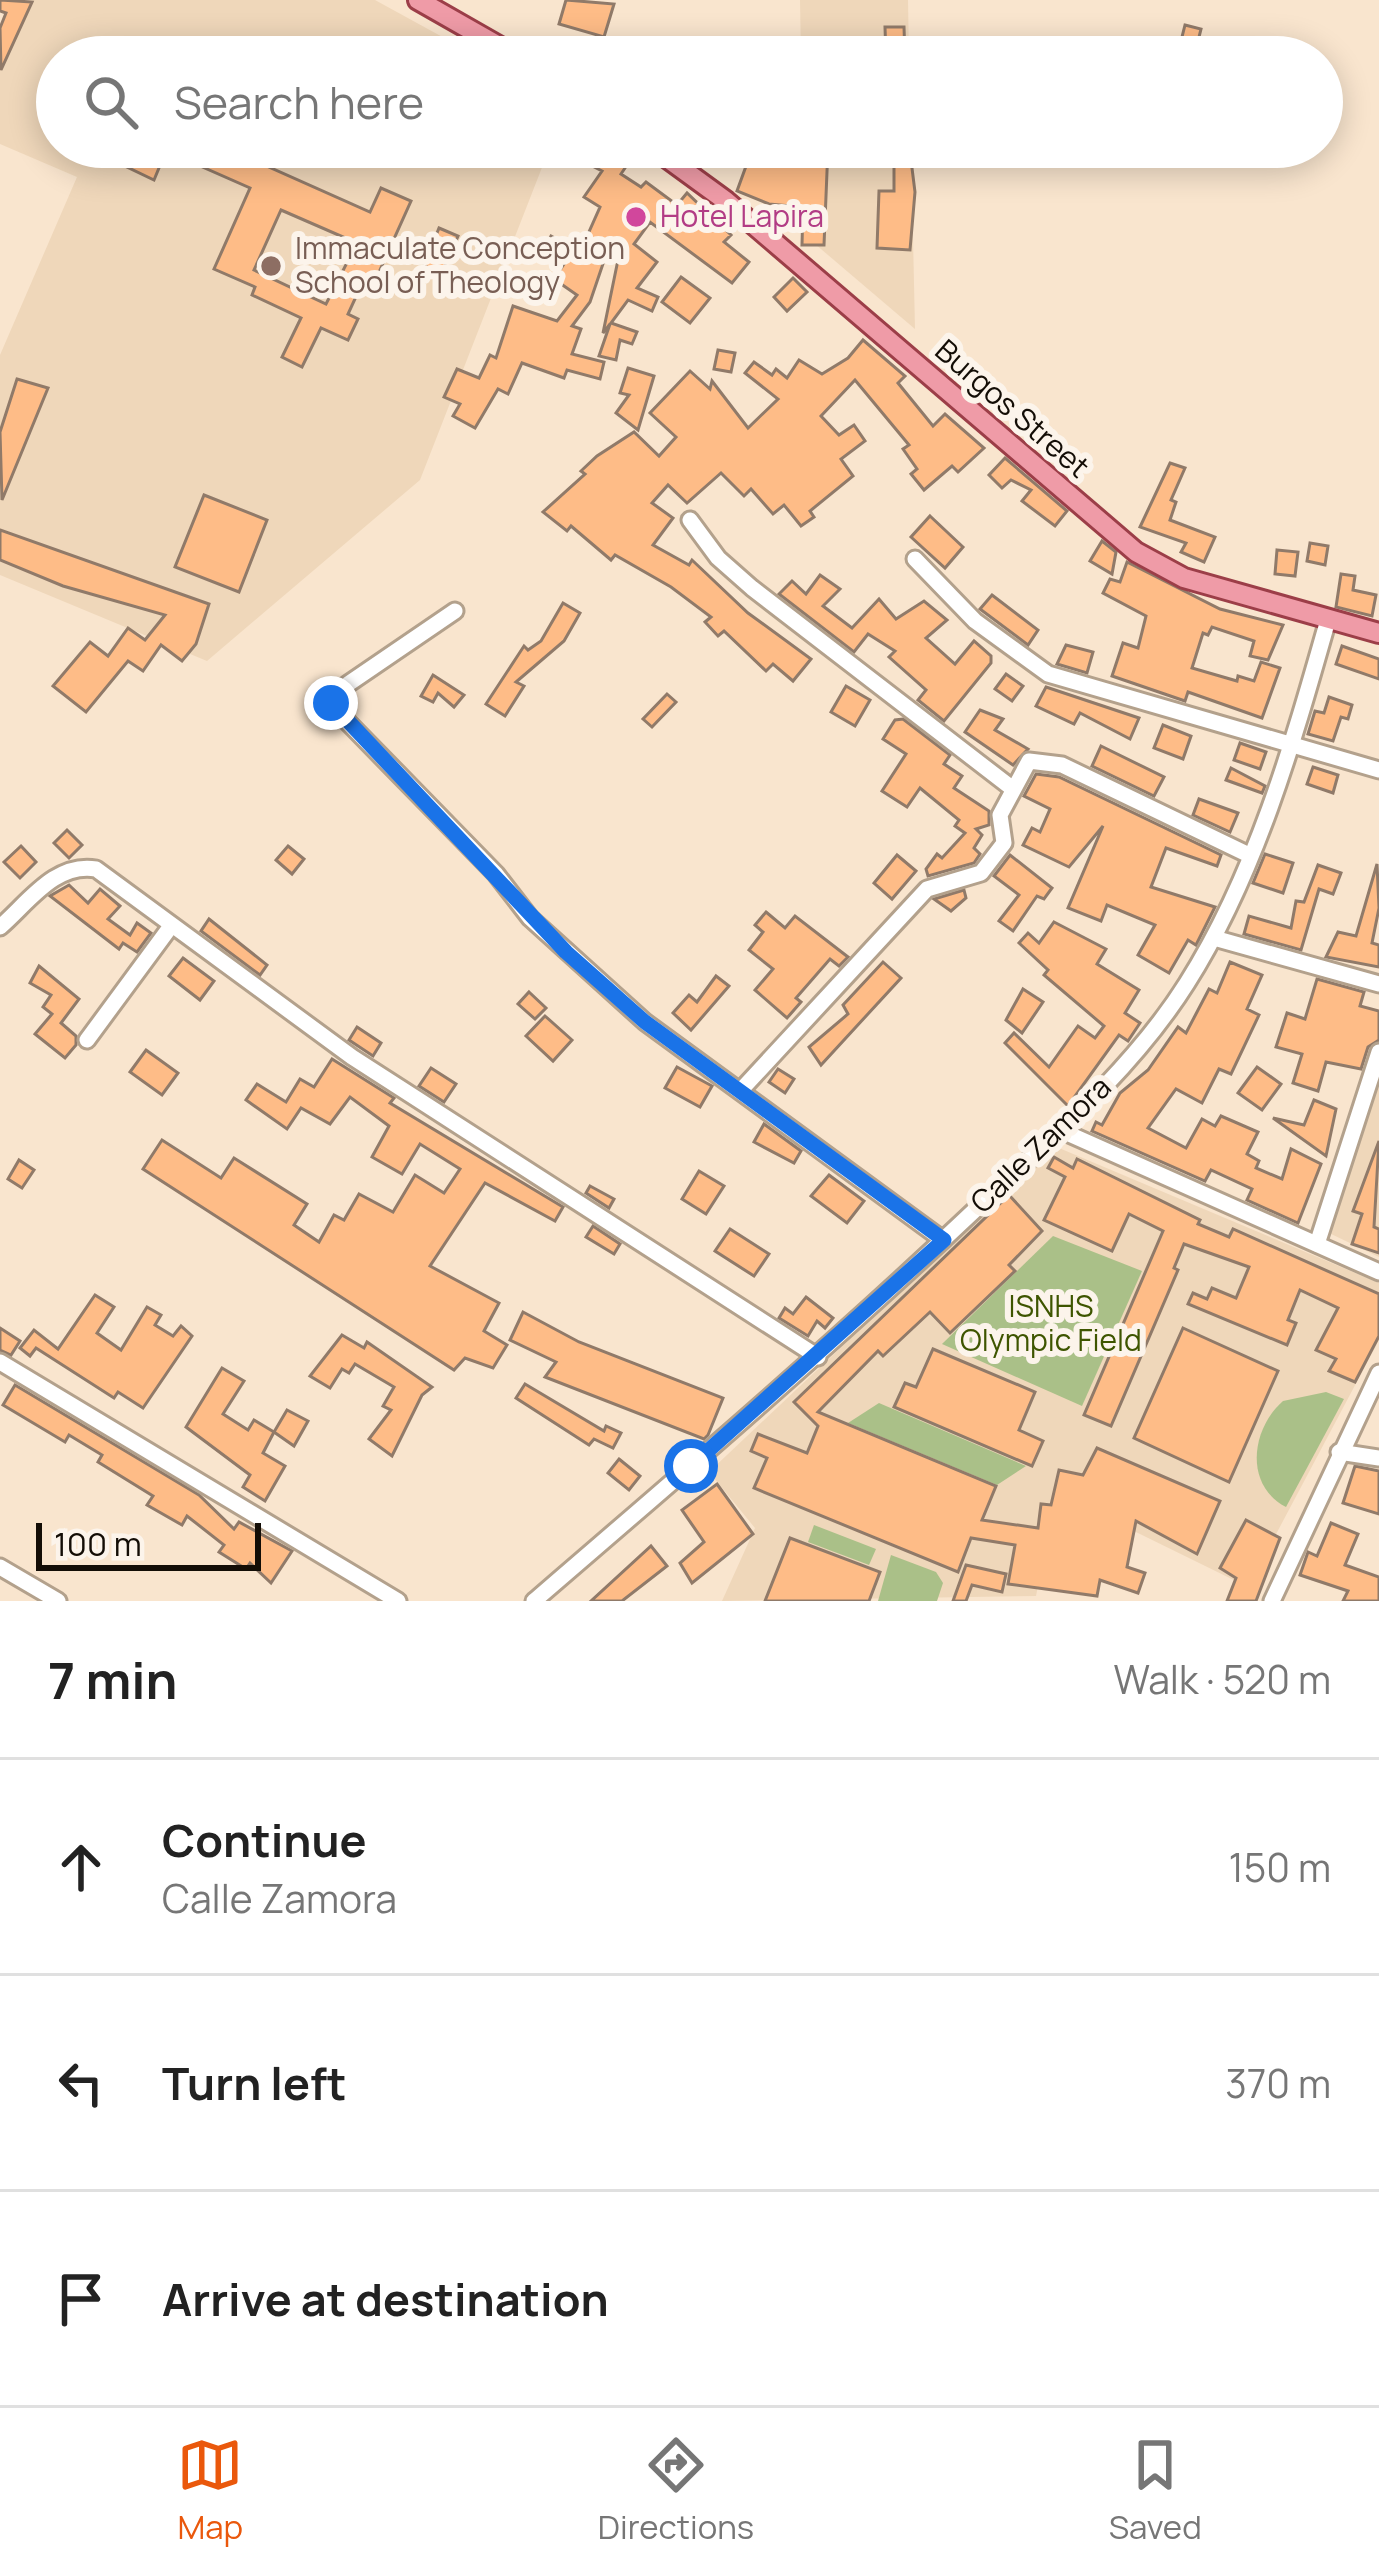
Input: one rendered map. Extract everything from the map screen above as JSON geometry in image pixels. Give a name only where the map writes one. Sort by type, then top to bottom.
[{"type":"main road","points":[[418,0],[481,36]]},
{"type":"main road","name":"Burgos Street","points":[[681,168],[726,201],[1136,552],[1184,578],[1379,633]]},
{"type":"street","points":[[690,520],[718,558],[752,588],[1012,789]]},
{"type":"street","points":[[915,559],[975,621],[1031,667],[1379,770]]},
{"type":"street","points":[[455,611],[348,684],[333,697],[333,707],[566,952],[645,1022],[944,1240]]},
{"type":"street","name":"Calle Zamora","points":[[534,1601],[818,1357],[944,1240],[1060,1130],[1184,988],[1214,938],[1250,855],[1293,742],[1328,620]]},
{"type":"street","points":[[742,1089],[927,890],[973,878],[999,854],[1005,831],[1000,815],[1029,761],[1046,760],[1250,855]]},
{"type":"street","points":[[0,927],[56,876],[76,867],[107,875],[352,1058],[818,1357]]},
{"type":"street","points":[[87,1040],[171,926]]},
{"type":"street","points":[[1214,938],[1379,984]]},
{"type":"street","points":[[1316,1244],[1379,1052]]},
{"type":"street","points":[[1060,1130],[1379,1272]]},
{"type":"street","points":[[0,1362],[398,1601]]},
{"type":"street","points":[[1272,1601],[1379,1373]]},
{"type":"street","points":[[1339,1452],[1379,1458]]},
{"type":"street","points":[[0,1567],[58,1601]]},
{"type":"shaded area","name":"Immaculate Conception School of Theology","points":[[13,0],[375,0],[441,36],[36,36],[36,159],[0,144],[0,43]]},
{"type":"shaded area","points":[[800,0],[908,0],[909,36],[801,36]]},
{"type":"shaded area","name":"Immaculate Conception School of Theology","points":[[56,168],[542,168],[420,480],[207,661],[0,575],[0,355],[77,177]]},
{"type":"shaded area","points":[[801,168],[911,168],[915,329],[801,232]]},
{"type":"shaded area","points":[[1379,1076],[1379,1257],[1327,1232]]},
{"type":"shaded area","points":[[1059,1148],[1379,1283],[1379,1340],[1248,1587],[1087,1508],[1050,1524],[1036,1596],[722,1601],[755,1528],[709,1472],[1046,1154]]},
{"type":"green space","name":"ISNHS Olympic Field","points":[[1053,1236],[1142,1271],[1082,1406],[942,1344]]},
{"type":"green space","points":[[1326,1392],[1344,1399],[1286,1507],[1272,1497],[1258,1471],[1264,1426],[1283,1401]]},
{"type":"green space","points":[[879,1403],[1026,1466],[997,1485],[848,1423]]},
{"type":"green space","points":[[814,1525],[876,1549],[869,1565],[808,1542]]},
{"type":"green space","points":[[891,1555],[936,1572],[943,1583],[937,1601],[878,1601]]},
{"type":"building","points":[[0,0],[32,2],[1,70],[0,28],[6,13],[0,11]]},
{"type":"building","points":[[566,0],[614,4],[604,36],[559,24]]},
{"type":"building","points":[[1185,25],[1201,29],[1199,36],[1182,36]]},
{"type":"building","points":[[885,27],[904,27],[904,36],[885,36]]},
{"type":"building","points":[[129,168],[159,168],[154,180]]},
{"type":"building","points":[[205,168],[271,168],[370,212],[381,188],[411,201],[375,281],[365,277],[348,314],[358,319],[348,340],[321,328],[302,367],[282,357],[301,318],[252,295],[255,287],[214,269],[250,188]],"holes":[[[281,210],[357,243],[326,304],[254,270]]]},
{"type":"building","points":[[596,168],[625,168],[621,174],[641,187],[646,182],[677,205],[687,193],[731,235],[724,242],[749,262],[732,283],[650,222],[634,244],[657,262],[637,288],[658,297],[652,311],[628,300],[611,323],[637,332],[632,344],[620,340],[616,360],[599,356],[610,324],[603,333],[619,255],[607,252],[590,302],[572,326],[581,329],[572,354],[604,362],[600,379],[567,370],[564,378],[522,363],[508,394],[498,389],[475,428],[453,416],[460,404],[444,397],[457,369],[479,378],[490,355],[496,358],[513,306],[557,321],[577,295],[554,279],[566,261],[544,249],[551,236],[575,249],[584,243],[600,207],[584,197],[602,171]]},
{"type":"building","points":[[745,168],[827,168],[824,245],[802,245],[803,207],[769,204],[737,191]]},
{"type":"building","points":[[894,168],[912,168],[910,250],[877,248],[879,191],[894,191]]},
{"type":"building","points":[[439,228],[458,236],[442,273],[424,266]]},
{"type":"building","points":[[681,277],[710,298],[690,323],[662,302]]},
{"type":"building","points":[[793,278],[807,292],[787,311],[774,297]]},
{"type":"building","points":[[863,340],[905,376],[898,383],[933,426],[945,414],[984,448],[958,472],[952,466],[924,490],[911,474],[917,469],[903,449],[909,445],[855,380],[821,416],[839,435],[854,425],[865,441],[841,459],[853,476],[810,511],[814,517],[801,526],[784,505],[773,514],[751,489],[744,496],[721,473],[687,503],[668,485],[652,503],[673,518],[653,545],[689,565],[692,560],[748,613],[811,659],[793,681],[773,664],[766,671],[724,631],[718,636],[705,622],[711,617],[671,587],[615,555],[611,560],[571,526],[567,531],[543,512],[585,474],[581,471],[597,456],[634,432],[659,456],[676,437],[650,413],[690,371],[710,389],[712,381],[748,428],[778,399],[745,373],[754,362],[772,375],[776,369],[787,378],[799,360],[822,374],[848,358]]},
{"type":"building","points":[[718,350],[735,353],[731,372],[714,369]]},
{"type":"building","points":[[628,368],[654,376],[638,430],[616,413],[629,395],[620,393]]},
{"type":"building","points":[[17,379],[48,388],[2,500],[0,432]]},
{"type":"building","points":[[1005,458],[1067,511],[1055,526],[1022,501],[1031,490],[1011,480],[1002,488],[989,475]]},
{"type":"building","points":[[1170,463],[1185,468],[1171,500],[1176,502],[1170,520],[1215,537],[1204,562],[1181,552],[1186,543],[1140,527]]},
{"type":"building","points":[[204,495],[267,520],[239,592],[175,567]]},
{"type":"building","points":[[930,516],[963,547],[945,568],[911,537]]},
{"type":"building","points":[[0,530],[209,604],[196,644],[182,661],[161,645],[143,671],[128,661],[86,712],[53,686],[90,642],[108,656],[128,628],[145,640],[165,615],[63,586],[0,560]]},
{"type":"building","points":[[1102,541],[1116,552],[1112,574],[1090,561]]},
{"type":"building","points":[[1310,543],[1328,546],[1325,565],[1307,561]]},
{"type":"building","points":[[1277,550],[1298,552],[1295,576],[1275,574]]},
{"type":"building","points":[[1127,562],[1220,609],[1283,625],[1268,660],[1250,656],[1254,641],[1212,627],[1208,635],[1203,633],[1192,668],[1254,681],[1261,662],[1280,668],[1262,718],[1188,692],[1185,701],[1112,676],[1123,643],[1138,648],[1146,616],[1103,593],[1110,579],[1120,582]]},
{"type":"building","points":[[1341,574],[1355,576],[1353,590],[1376,595],[1372,616],[1336,607]]},
{"type":"building","points":[[820,575],[840,589],[823,606],[852,628],[879,599],[896,619],[924,601],[947,620],[926,638],[955,664],[974,641],[991,656],[991,663],[944,721],[918,700],[926,690],[889,657],[895,651],[868,634],[854,652],[779,594],[792,581],[806,594]]},
{"type":"building","points":[[992,595],[1038,630],[1028,645],[980,609]]},
{"type":"building","points":[[563,603],[580,613],[564,641],[516,682],[524,686],[505,716],[486,704],[524,646],[528,650],[541,641]]},
{"type":"building","points":[[1066,645],[1093,652],[1087,673],[1057,664]]},
{"type":"building","points":[[1342,646],[1379,659],[1379,679],[1336,664]]},
{"type":"building","points":[[1006,674],[1023,686],[1012,701],[995,689]]},
{"type":"building","points":[[433,675],[464,695],[454,707],[438,693],[433,702],[421,696]]},
{"type":"building","points":[[846,686],[870,700],[855,726],[831,712]]},
{"type":"building","points":[[1046,687],[1139,718],[1130,739],[1080,713],[1074,724],[1036,706]]},
{"type":"building","points":[[667,694],[676,702],[652,727],[643,719]]},
{"type":"building","points":[[1329,697],[1352,705],[1348,719],[1341,717],[1333,741],[1308,734],[1315,711],[1324,713]]},
{"type":"building","points":[[980,710],[1003,719],[995,730],[1028,749],[1013,765],[965,732]]},
{"type":"building","points":[[903,719],[950,755],[944,764],[962,776],[954,788],[989,811],[989,825],[976,829],[982,835],[974,848],[980,854],[974,863],[928,876],[926,869],[937,854],[942,858],[965,833],[955,826],[959,820],[920,788],[907,807],[882,791],[906,754],[883,739],[895,720]]},
{"type":"building","points":[[1163,725],[1191,736],[1183,759],[1154,748]]},
{"type":"building","points":[[1240,743],[1266,752],[1260,769],[1234,760]]},
{"type":"building","points":[[1101,746],[1164,777],[1154,796],[1092,766]]},
{"type":"building","points":[[1313,767],[1338,775],[1333,793],[1307,784]]},
{"type":"building","points":[[1231,768],[1265,786],[1262,793],[1226,780]]},
{"type":"building","points":[[1036,774],[1059,777],[1221,855],[1217,866],[1166,848],[1151,887],[1215,907],[1196,945],[1188,940],[1169,973],[1138,955],[1155,925],[1107,905],[1101,921],[1068,908],[1103,826],[1069,867],[1023,845],[1032,828],[1040,832],[1050,809],[1024,796]]},
{"type":"building","points":[[1199,799],[1238,813],[1230,832],[1193,815]]},
{"type":"building","points":[[67,830],[82,845],[69,858],[54,843]]},
{"type":"building","points":[[21,846],[36,862],[20,878],[4,862]]},
{"type":"building","points":[[288,846],[304,859],[292,874],[276,860]]},
{"type":"building","points":[[1265,854],[1293,863],[1283,893],[1253,883]]},
{"type":"building","points":[[897,855],[916,871],[892,899],[874,883]]},
{"type":"building","points":[[1010,855],[1052,888],[1044,899],[1037,896],[1013,931],[999,921],[1019,895],[994,876]]},
{"type":"building","points":[[1377,864],[1379,908],[1372,943],[1379,945],[1379,967],[1326,957],[1338,932],[1356,936]]},
{"type":"building","points":[[1318,865],[1341,873],[1333,894],[1319,889],[1301,950],[1244,934],[1249,916],[1291,928],[1296,901],[1304,902]]},
{"type":"building","points":[[69,885],[88,903],[100,889],[120,906],[108,919],[130,935],[137,923],[151,933],[137,952],[123,943],[119,949],[50,896]]},
{"type":"building","points":[[964,890],[966,898],[951,911],[934,899]]},
{"type":"building","points":[[766,912],[785,928],[795,916],[848,957],[839,966],[830,959],[796,998],[801,1002],[787,1018],[755,990],[773,969],[749,950],[763,932],[755,925]]},
{"type":"building","points":[[209,919],[267,965],[260,975],[201,931]]},
{"type":"building","points":[[1054,922],[1106,949],[1097,964],[1139,990],[1125,1013],[1140,1023],[1128,1041],[1119,1035],[1068,1106],[1005,1043],[1014,1033],[1049,1067],[1078,1026],[1095,1038],[1104,1026],[1044,975],[1048,970],[1019,943],[1028,933],[1039,943]]},
{"type":"building","points":[[183,958],[214,981],[200,1000],[169,976]]},
{"type":"building","points":[[883,962],[901,978],[821,1065],[809,1047],[848,1014],[843,1005]]},
{"type":"building","points":[[1230,962],[1262,975],[1247,1009],[1259,1015],[1231,1074],[1219,1069],[1202,1103],[1176,1089],[1148,1128],[1186,1148],[1202,1119],[1215,1126],[1221,1116],[1258,1132],[1247,1154],[1259,1161],[1256,1168],[1282,1179],[1291,1149],[1321,1164],[1298,1223],[1247,1200],[1252,1189],[1211,1170],[1205,1181],[1092,1131],[1096,1122],[1102,1125],[1120,1093],[1148,1070],[1178,1027],[1186,1033],[1209,989],[1217,993]]},
{"type":"building","points":[[39,966],[79,999],[61,1023],[76,1036],[76,1045],[65,1058],[35,1034],[52,1014],[43,1007],[51,995],[30,983]]},
{"type":"building","points":[[716,976],[729,986],[691,1030],[673,1013],[689,995],[697,1002]]},
{"type":"building","points":[[1317,979],[1364,992],[1360,1006],[1379,1011],[1379,1040],[1368,1047],[1361,1069],[1326,1062],[1318,1091],[1293,1083],[1302,1054],[1276,1047],[1287,1013],[1305,1019]]},
{"type":"building","points":[[1023,989],[1043,1002],[1022,1033],[1006,1020]]},
{"type":"building","points":[[529,992],[546,1008],[535,1019],[518,1004]]},
{"type":"building","points":[[545,1016],[572,1040],[553,1061],[526,1036]]},
{"type":"building","points":[[357,1027],[381,1043],[373,1056],[349,1040]]},
{"type":"building","points":[[146,1050],[178,1073],[162,1095],[130,1072]]},
{"type":"building","points":[[332,1059],[394,1098],[390,1103],[563,1207],[555,1221],[485,1183],[430,1266],[499,1303],[484,1331],[507,1345],[493,1368],[465,1358],[454,1370],[143,1169],[162,1140],[221,1178],[234,1158],[307,1204],[294,1225],[319,1242],[334,1215],[344,1220],[359,1194],[393,1212],[415,1175],[444,1193],[460,1169],[420,1144],[402,1174],[372,1157],[389,1126],[350,1097],[330,1124],[301,1108],[287,1129],[246,1100],[257,1084],[286,1102],[300,1079],[314,1087]]},
{"type":"building","points":[[677,1067],[712,1086],[700,1107],[665,1088]]},
{"type":"building","points":[[1257,1067],[1281,1084],[1262,1110],[1238,1093]]},
{"type":"building","points":[[431,1068],[456,1084],[444,1102],[419,1086]]},
{"type":"building","points":[[778,1069],[794,1079],[785,1093],[769,1082]]},
{"type":"building","points":[[1314,1100],[1336,1109],[1326,1156],[1273,1118],[1304,1125]]},
{"type":"building","points":[[764,1124],[801,1151],[794,1163],[754,1142]]},
{"type":"building","points":[[1379,1141],[1374,1227],[1379,1229],[1379,1253],[1352,1244],[1362,1214],[1353,1211]]},
{"type":"building","points":[[1054,1157],[1073,1168],[1077,1159],[1200,1220],[1198,1224],[1229,1237],[1233,1229],[1379,1294],[1379,1336],[1355,1382],[1329,1371],[1336,1359],[1316,1350],[1338,1308],[1300,1290],[1288,1320],[1296,1323],[1287,1345],[1188,1304],[1193,1293],[1207,1299],[1212,1288],[1236,1298],[1249,1267],[1184,1244],[1174,1268],[1178,1270],[1111,1426],[1084,1415],[1163,1231],[1129,1214],[1112,1251],[1044,1220],[1065,1177],[1048,1168]]},
{"type":"building","points":[[19,1160],[34,1170],[22,1188],[8,1179]]},
{"type":"building","points":[[699,1171],[724,1186],[706,1214],[682,1199]]},
{"type":"building","points":[[829,1175],[864,1201],[847,1223],[811,1196]]},
{"type":"building","points":[[590,1186],[614,1199],[609,1208],[586,1193]]},
{"type":"building","points":[[1009,1195],[1042,1231],[1009,1265],[1015,1271],[950,1333],[930,1312],[883,1356],[878,1351],[818,1412],[996,1486],[982,1520],[1038,1528],[1041,1504],[1051,1505],[1059,1470],[1083,1475],[1097,1448],[1220,1501],[1197,1554],[1136,1521],[1127,1567],[1145,1573],[1138,1593],[1100,1580],[1097,1596],[1008,1584],[1015,1545],[971,1538],[958,1572],[754,1488],[767,1458],[751,1451],[758,1434],[807,1453],[818,1426],[794,1402]]},
{"type":"building","points":[[593,1226],[620,1244],[614,1254],[586,1237]]},
{"type":"building","points":[[730,1229],[769,1254],[754,1276],[715,1251]]},
{"type":"building","points":[[95,1295],[114,1307],[97,1333],[121,1350],[147,1307],[161,1315],[155,1325],[173,1336],[181,1326],[192,1336],[143,1408],[118,1392],[114,1398],[36,1348],[30,1356],[20,1348],[34,1330],[58,1349]]},
{"type":"building","points":[[806,1297],[833,1318],[825,1328],[817,1321],[808,1336],[779,1318],[785,1308],[793,1314]]},
{"type":"building","points":[[523,1312],[579,1342],[723,1398],[708,1435],[704,1439],[545,1377],[556,1362],[510,1340]]},
{"type":"building","points":[[0,1328],[20,1341],[11,1355],[0,1350]]},
{"type":"building","points":[[1183,1328],[1278,1371],[1229,1482],[1134,1438]]},
{"type":"building","points":[[342,1335],[364,1348],[367,1342],[432,1387],[422,1395],[392,1456],[369,1439],[391,1410],[383,1406],[394,1387],[355,1364],[349,1373],[342,1369],[330,1388],[310,1376]]},
{"type":"building","points":[[933,1349],[1035,1392],[1019,1430],[1043,1441],[1032,1466],[894,1407],[905,1383],[916,1387]]},
{"type":"building","points":[[222,1368],[244,1381],[223,1414],[248,1430],[254,1420],[274,1432],[263,1453],[285,1466],[265,1501],[243,1487],[250,1475],[186,1427]]},
{"type":"building","points":[[525,1384],[604,1431],[606,1426],[621,1433],[613,1448],[594,1439],[589,1445],[516,1398]]},
{"type":"building","points":[[15,1385],[199,1495],[234,1529],[239,1522],[292,1551],[271,1583],[250,1563],[246,1569],[219,1552],[224,1545],[187,1516],[182,1525],[147,1505],[153,1496],[98,1462],[102,1455],[69,1435],[65,1442],[3,1405]]},
{"type":"building","points":[[287,1410],[308,1421],[294,1446],[274,1432]]},
{"type":"building","points":[[619,1459],[640,1476],[629,1490],[608,1473]]},
{"type":"building","points":[[1355,1466],[1379,1471],[1379,1514],[1343,1503]]},
{"type":"building","points":[[717,1484],[753,1534],[692,1583],[680,1563],[704,1542],[682,1510]]},
{"type":"building","points":[[1246,1520],[1280,1538],[1256,1601],[1227,1601],[1236,1578],[1220,1568]]},
{"type":"building","points":[[1331,1523],[1358,1534],[1345,1565],[1379,1577],[1379,1601],[1343,1601],[1348,1591],[1300,1575],[1308,1552],[1317,1556]]},
{"type":"building","points":[[790,1538],[880,1572],[869,1601],[765,1601]]},
{"type":"building","points":[[651,1546],[667,1566],[622,1601],[591,1601]]},
{"type":"building","points":[[966,1565],[1006,1574],[1002,1592],[972,1585],[966,1601],[953,1601]]},
{"type":"place","name":"Hotel Lapira","points":[[636,217]]},
{"type":"place","name":"Immaculate Conception School of Theology","points":[[271,266]]},
{"type":"route","points":[[331,703],[496,874],[530,918],[645,1022],[944,1240],[691,1466]]}]
